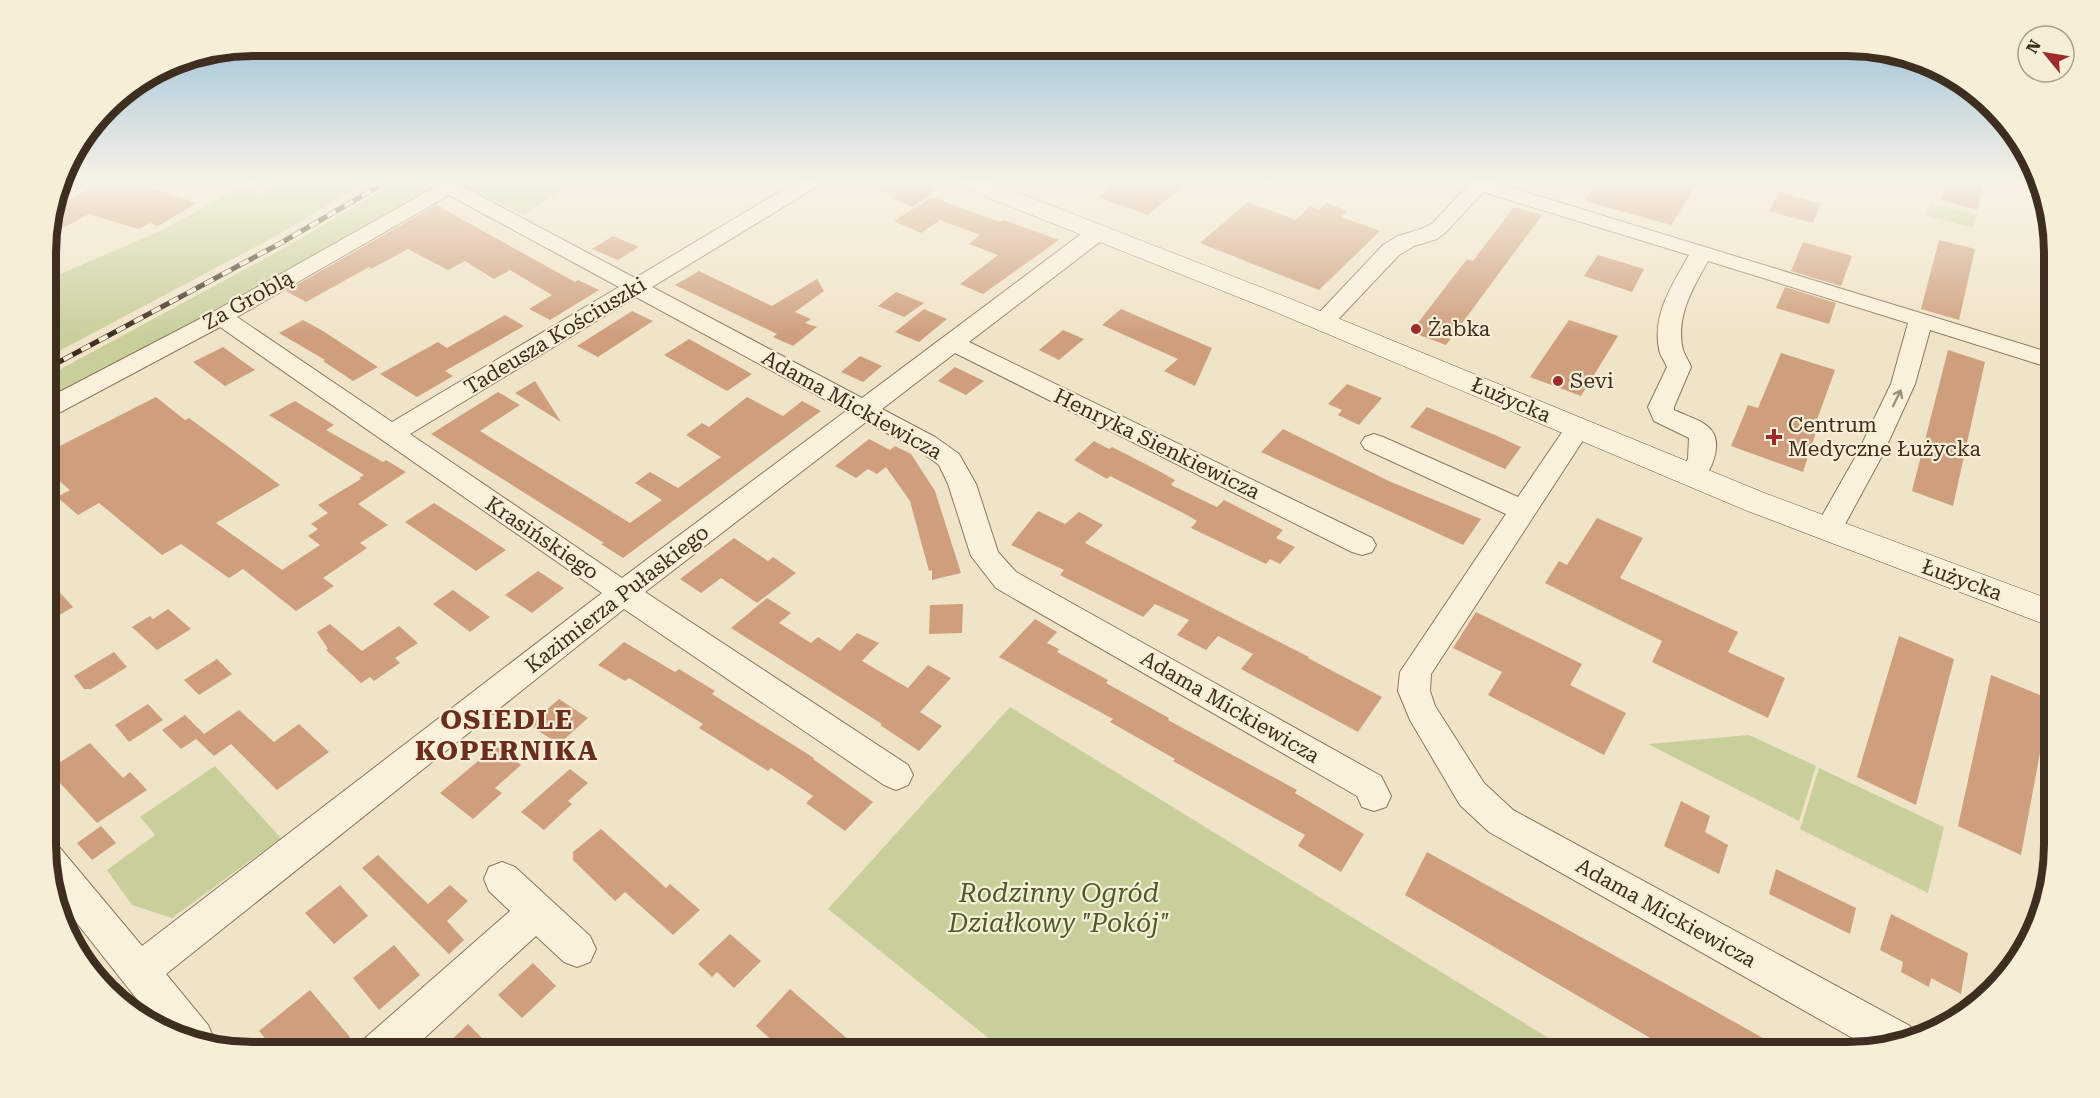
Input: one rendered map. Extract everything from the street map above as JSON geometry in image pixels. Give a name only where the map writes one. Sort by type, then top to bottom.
[{"type":"street","name":"Za Groblą","points":[[56,404],[220,317],[368,233]]},
{"type":"street","name":"Adama Mickiewicza","points":[[536,233],[927,443],[950,460],[962,484],[985,556],[1006,580],[1369,786],[1374,796]]},
{"type":"street","name":"Tadeusza Kościuszki","points":[[391,434],[726,233]]},
{"type":"street","name":"Kazimierza Pułaskiego","points":[[140,971],[392,776],[623,592],[1095,233]]},
{"type":"street","name":"Łużycka","points":[[1100,233],[1323,322],[1690,475],[1835,518],[2044,611]]},
{"type":"street","points":[[1323,322],[1391,250],[1406,241],[1430,233]]},
{"type":"street","points":[[1640,233],[2044,359]]},
{"type":"street","points":[[1690,475],[1701,460],[1702,436],[1697,431],[1663,415],[1661,407],[1679,367],[1671,349],[1668,327],[1671,311],[1702,252]]},
{"type":"street","name":"Krasińskiego","points":[[220,317],[896,775]]},
{"type":"street","points":[[1835,518],[1903,384],[1921,320]]},
{"type":"street","name":"Henryka Sienkiewicza","points":[[953,343],[1362,546]]},
{"type":"street","name":"Adama Mickiewicza","points":[[1578,428],[1416,672],[1414,691],[1421,711],[1472,794],[1501,821],[1890,1038]]},
{"type":"street","points":[[1374,443],[1522,510]]},
{"type":"street","points":[[57,871],[187,1031]]},
{"type":"street","points":[[502,879],[577,949]]},
{"type":"street","points":[[390,1042],[537,911]]},
{"type":"green space","points":[[155,233],[281,233],[56,353],[56,276]]},
{"type":"green space","points":[[309,233],[355,233],[231,304],[56,395],[56,372]]},
{"type":"green space","name":"Rodzinny Ogród Działkowy \"Pokój\"","points":[[1010,707],[1555,1042],[993,1042],[828,909]]},
{"type":"green space","points":[[1749,735],[1816,766],[1799,821],[1648,744]]},
{"type":"green space","points":[[215,766],[281,838],[172,918],[132,905],[107,870],[155,835],[140,817]]},
{"type":"green space","points":[[1819,768],[1944,827],[1928,893],[1800,829]]},
{"type":"building","points":[[387,233],[487,233],[575,282],[578,280],[599,290],[550,320],[529,309],[552,295],[510,270],[494,279],[465,261],[448,270],[408,249],[371,269],[369,267],[306,302],[286,291]]},
{"type":"building","points":[[975,233],[1040,233],[1059,240],[983,294],[960,284],[998,255],[969,244],[980,235]]},
{"type":"building","points":[[1211,233],[1378,233],[1319,290],[1200,243]]},
{"type":"building","points":[[1494,233],[1529,233],[1446,345],[1411,332],[1467,259],[1473,261]]},
{"type":"building","points":[[613,236],[639,247],[618,260],[592,249]]},
{"type":"building","points":[[1939,240],[1975,249],[1959,320],[1921,309]]},
{"type":"building","points":[[1803,242],[1852,256],[1841,286],[1791,271]]},
{"type":"building","points":[[1598,255],[1644,269],[1632,292],[1584,276]]},
{"type":"building","points":[[699,271],[772,306],[817,279],[824,291],[795,312],[811,319],[805,323],[817,327],[793,346],[773,337],[777,334],[675,285]]},
{"type":"building","points":[[1785,287],[1836,303],[1829,324],[1776,308]]},
{"type":"building","points":[[896,292],[924,303],[904,317],[878,306]]},
{"type":"building","points":[[924,309],[947,319],[919,342],[895,332]]},
{"type":"building","points":[[1121,309],[1212,348],[1195,386],[1164,371],[1178,359],[1102,325]]},
{"type":"building","points":[[632,311],[653,321],[598,357],[577,346]]},
{"type":"building","points":[[505,315],[524,326],[445,371],[453,376],[417,397],[380,374],[438,342],[447,348]]},
{"type":"building","points":[[303,320],[378,367],[353,381],[323,361],[325,360],[279,333]]},
{"type":"building","points":[[1569,320],[1618,336],[1581,396],[1530,377]]},
{"type":"building","points":[[1063,330],[1084,339],[1059,360],[1039,350]]},
{"type":"building","points":[[689,339],[752,374],[727,391],[664,355]]},
{"type":"building","points":[[223,347],[255,370],[225,386],[193,362]]},
{"type":"building","points":[[1948,350],[1985,362],[1953,506],[1912,491]]},
{"type":"building","points":[[1781,353],[1835,370],[1814,428],[1817,429],[1803,472],[1731,446],[1748,405],[1758,408]]},
{"type":"building","points":[[860,356],[882,366],[863,382],[841,372]]},
{"type":"building","points":[[955,367],[984,381],[966,395],[938,381]]},
{"type":"building","points":[[535,381],[561,422],[515,393]]},
{"type":"building","points":[[1347,384],[1382,398],[1359,425],[1338,415],[1342,410],[1328,404]]},
{"type":"building","points":[[498,392],[520,405],[480,431],[630,523],[662,500],[635,483],[650,472],[678,488],[721,457],[686,435],[702,423],[709,427],[747,397],[783,416],[802,401],[821,411],[623,558],[601,544],[604,543],[431,434]]},
{"type":"building","points":[[156,397],[185,420],[189,418],[280,485],[216,523],[282,570],[320,545],[308,536],[318,529],[311,524],[328,513],[318,505],[364,475],[269,415],[295,401],[334,425],[326,430],[383,462],[386,460],[406,472],[358,504],[388,525],[360,543],[367,548],[323,578],[334,586],[296,611],[243,569],[229,578],[181,544],[162,555],[99,503],[78,515],[57,497],[70,490],[56,478],[56,448]]},
{"type":"building","points":[[1427,407],[1521,447],[1505,469],[1410,427]]},
{"type":"building","points":[[1283,429],[1391,482],[1481,519],[1463,545],[1261,452]]},
{"type":"building","points":[[869,439],[890,450],[895,446],[911,454],[935,491],[961,573],[932,580],[932,570],[929,571],[910,501],[886,467],[877,474],[868,469],[856,478],[835,466]]},
{"type":"building","points":[[1094,441],[1109,449],[1112,447],[1159,471],[1175,480],[1171,485],[1217,507],[1224,500],[1283,530],[1276,538],[1295,547],[1280,564],[1270,559],[1266,564],[1191,528],[1197,521],[1187,515],[1110,476],[1107,479],[1074,460]]},
{"type":"building","points":[[434,503],[506,550],[476,571],[405,522]]},
{"type":"building","points":[[1038,511],[1065,524],[1079,512],[1103,525],[1085,543],[1309,657],[1382,697],[1358,732],[1241,669],[1253,654],[1218,636],[1206,650],[1177,635],[1189,620],[1155,604],[1143,617],[1060,575],[1064,570],[1011,545]]},
{"type":"building","points":[[1597,518],[1643,538],[1620,578],[1738,632],[1728,652],[1785,678],[1768,718],[1652,662],[1662,641],[1545,583],[1559,561],[1567,565]]},
{"type":"building","points":[[734,538],[768,561],[773,557],[796,573],[757,603],[721,578],[701,593],[680,579]]},
{"type":"building","points":[[538,571],[564,588],[532,613],[505,595]]},
{"type":"building","points":[[56,588],[73,607],[56,617]]},
{"type":"building","points":[[453,590],[490,617],[470,632],[433,604]]},
{"type":"building","points":[[767,598],[791,613],[779,623],[811,643],[818,637],[840,651],[857,633],[879,643],[862,661],[908,688],[928,665],[951,678],[920,712],[942,726],[919,751],[880,725],[882,724],[731,628]]},
{"type":"building","points":[[963,604],[962,633],[929,634],[930,605]]},
{"type":"building","points":[[168,609],[191,629],[157,650],[132,627],[150,616],[153,619]]},
{"type":"building","points":[[1476,612],[1582,664],[1570,685],[1626,713],[1604,755],[1488,695],[1502,672],[1453,648]]},
{"type":"building","points":[[1035,619],[1057,632],[1047,643],[1059,649],[1057,652],[1108,680],[1106,683],[1169,718],[1168,720],[1297,790],[1295,793],[1364,834],[1341,872],[1298,846],[1305,835],[1173,761],[1175,759],[1110,722],[1113,719],[999,657]]},
{"type":"building","points":[[330,624],[362,651],[399,626],[418,643],[395,658],[400,663],[374,681],[370,677],[361,683],[326,650],[328,649],[317,632]]},
{"type":"building","points":[[1899,636],[1954,659],[1916,805],[1857,777]]},
{"type":"building","points":[[624,642],[675,672],[679,669],[715,691],[712,694],[814,758],[873,802],[845,831],[806,803],[813,796],[771,768],[768,771],[699,728],[703,724],[629,678],[625,681],[598,665]]},
{"type":"building","points":[[114,652],[127,667],[91,689],[84,689],[74,676]]},
{"type":"building","points":[[217,659],[232,674],[199,695],[184,680]]},
{"type":"building","points":[[1991,675],[2044,697],[2044,731],[2021,855],[1958,826]]},
{"type":"building","points":[[559,699],[588,718],[559,744],[529,725]]},
{"type":"building","points":[[148,704],[163,720],[129,742],[115,725]]},
{"type":"building","points":[[239,710],[274,742],[299,724],[329,752],[277,790],[231,744],[214,756],[196,739],[181,749],[162,730],[185,715],[204,734]]},
{"type":"building","points":[[90,743],[123,778],[130,772],[147,790],[97,823],[56,779],[56,765]]},
{"type":"building","points":[[496,746],[521,765],[495,788],[502,793],[473,819],[440,793]]},
{"type":"building","points":[[570,769],[588,783],[568,801],[572,804],[544,830],[521,812]]},
{"type":"building","points":[[1681,801],[1710,816],[1705,832],[1728,845],[1719,874],[1664,846]]},
{"type":"building","points":[[101,826],[116,843],[92,860],[77,843]]},
{"type":"building","points":[[601,829],[666,888],[670,884],[700,910],[673,935],[625,892],[615,901],[573,860],[573,852]]},
{"type":"building","points":[[1427,852],[1770,1042],[1657,1042],[1405,895]]},
{"type":"building","points":[[378,855],[428,904],[450,885],[468,901],[447,921],[464,940],[449,954],[362,868]]},
{"type":"building","points":[[1776,869],[1856,908],[1850,934],[1769,894]]},
{"type":"building","points":[[340,885],[368,916],[334,944],[305,913]]},
{"type":"building","points":[[1891,914],[1968,953],[1961,994],[1931,978],[1929,987],[1901,972],[1903,962],[1880,950]]},
{"type":"building","points":[[730,934],[761,961],[734,988],[717,972],[712,977],[698,964]]},
{"type":"building","points":[[394,945],[420,975],[379,1010],[353,978]]},
{"type":"building","points":[[533,963],[556,986],[522,1018],[498,995]]},
{"type":"building","points":[[790,989],[850,1041],[774,1042],[756,1026]]},
{"type":"building","points":[[310,990],[350,1037],[344,1042],[268,1042],[259,1031]]},
{"type":"building","points":[[468,1024],[486,1042],[449,1042]]},
{"type":"railway","points":[[56,364],[298,233]]},
{"type":"place","name":"Żabka","points":[[1416,329]]},
{"type":"place","name":"Sevi","points":[[1558,381]]},
{"type":"place","name":"Centrum Medyczne Łużycka","points":[[1774,437]]},
{"type":"district","name":"OSIEDLE KOPERNIKA","points":[[507,736]]}]
